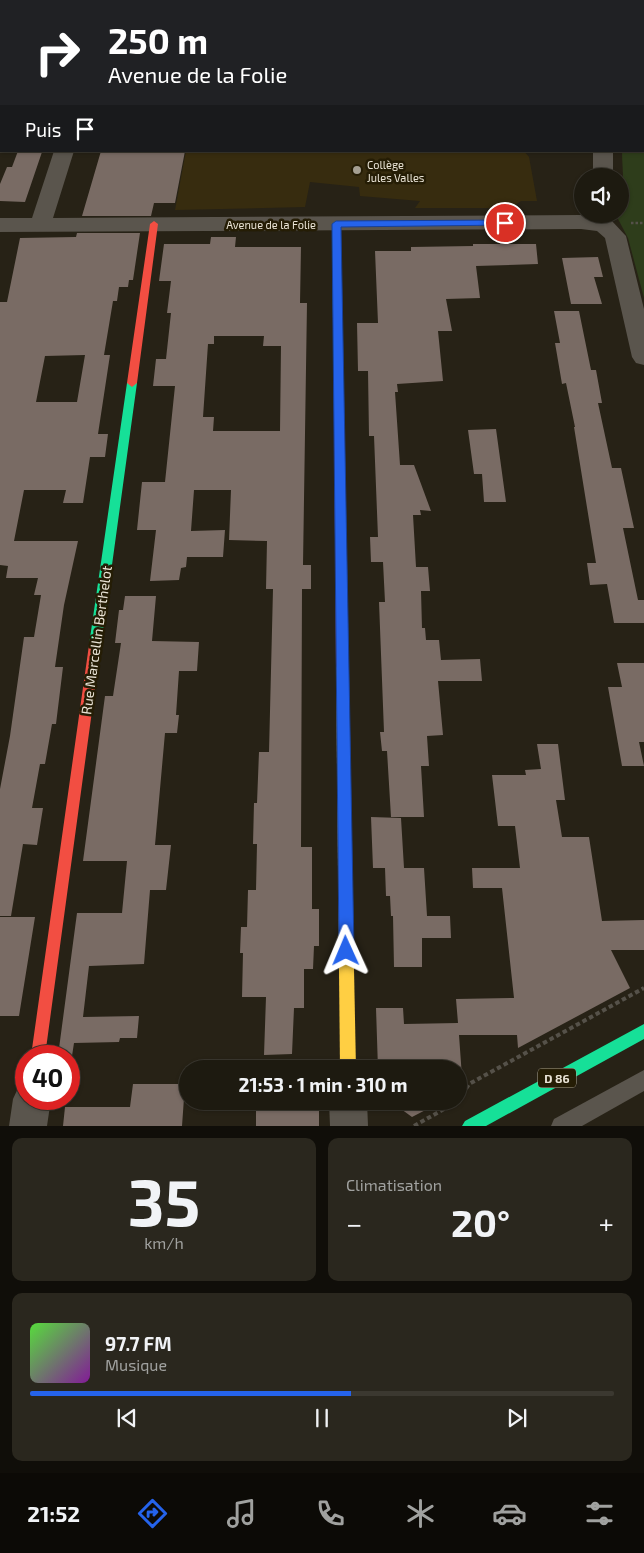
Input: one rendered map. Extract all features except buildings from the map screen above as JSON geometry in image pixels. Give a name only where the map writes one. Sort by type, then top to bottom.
[{"type":"street","points":[[40,225],[64,152]]},
{"type":"street","points":[[603,152],[603,168]]},
{"type":"street","name":"Avenue de la Folie","points":[[0,226],[574,222]]},
{"type":"street","points":[[606,223],[615,236],[644,357]]},
{"type":"street","name":"Rue Marcellin Berthelot","points":[[40,1045],[154,224]]},
{"type":"street","points":[[336,224],[348,1060]]},
{"type":"street","name":"D 86","points":[[470,1126],[644,1030]]},
{"type":"street","points":[[28,1126],[30,1110]]},
{"type":"street","points":[[348,1110],[348,1126]]},
{"type":"lane","points":[[561,1126],[644,1080]]},
{"type":"path","points":[[630,223],[644,223]]},
{"type":"path","points":[[467,1088],[469,1084],[644,988]]},
{"type":"path","points":[[414,1126],[444,1110]]},
{"type":"shaded area","name":"Collège Jules Valles","points":[[186,152],[525,152],[529,157],[537,201],[521,201],[511,208],[415,208],[420,201],[360,196],[359,187],[310,182],[305,207],[175,210]]},
{"type":"green space","points":[[622,152],[644,152],[644,298],[628,238],[620,223],[629,223],[629,168],[623,168]]},
{"type":"traffic: fast","points":[[336,224],[339,413]]},
{"type":"traffic: fast","points":[[95,645],[132,383]]},
{"type":"traffic: fast","points":[[470,1126],[644,1031]]},
{"type":"traffic: slow","points":[[342,666],[348,1060]]},
{"type":"traffic: jam","points":[[132,383],[154,224]]},
{"type":"traffic: jam","points":[[339,413],[342,666]]},
{"type":"traffic: jam","points":[[40,1045],[95,645]]},
{"type":"place","name":"Collège Jules Valles","points":[[357,170]]},
{"type":"route","points":[[346,951],[336,224],[505,223]]}]
